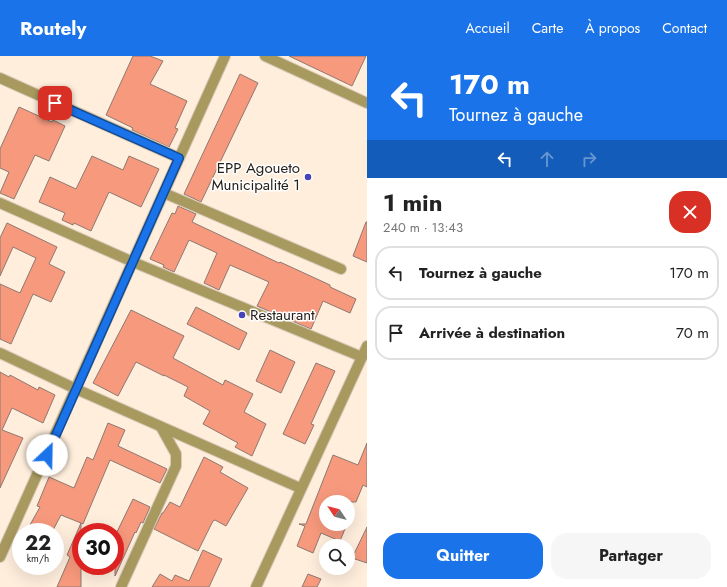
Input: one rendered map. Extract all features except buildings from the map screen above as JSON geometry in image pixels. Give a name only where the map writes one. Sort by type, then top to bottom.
[{"type":"street","points":[[0,557],[225,56]]},
{"type":"street","points":[[265,56],[367,103]]},
{"type":"street","points":[[0,78],[179,158]]},
{"type":"street","points":[[164,192],[341,270]]},
{"type":"street","points":[[0,203],[133,262],[362,357]]},
{"type":"street","points":[[256,587],[300,488],[367,346]]},
{"type":"street","points":[[0,353],[76,389],[300,488]]},
{"type":"street","points":[[121,587],[176,466],[176,454],[161,427]]},
{"type":"place","name":"EPP Agoueto Municipalité 1","points":[[308,177]]},
{"type":"place","name":"Restaurant","points":[[242,315]]},
{"type":"route","points":[[47,455],[179,158],[55,103]]}]
